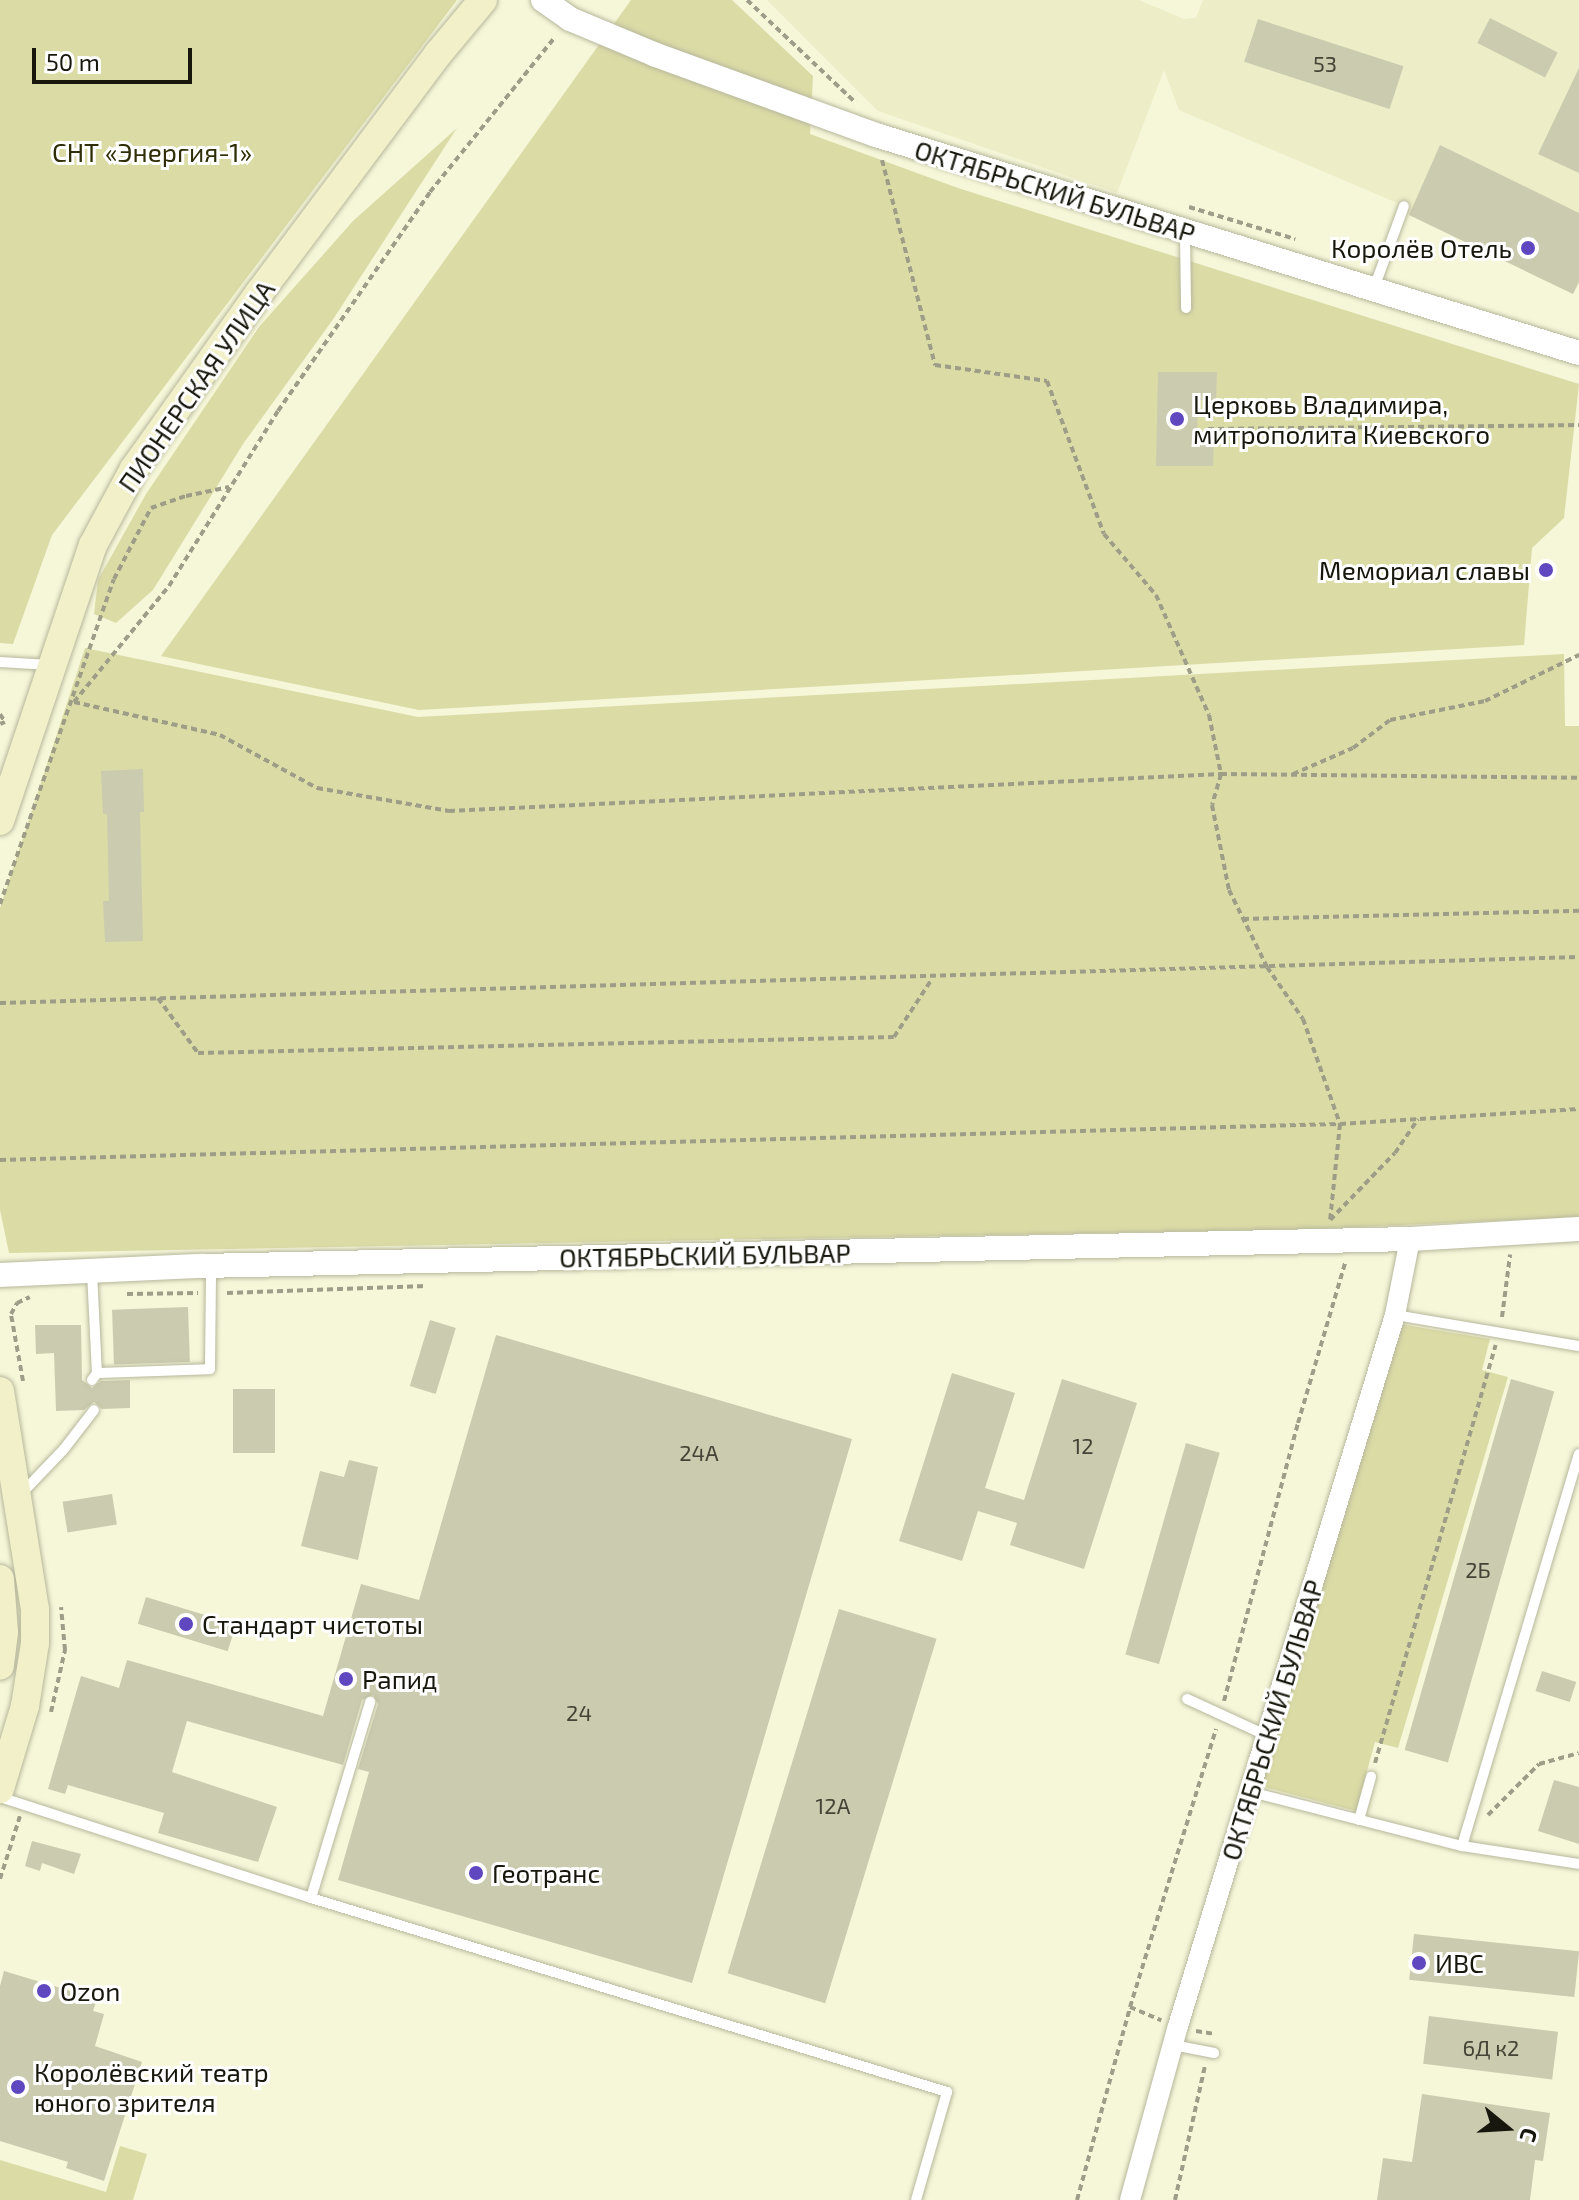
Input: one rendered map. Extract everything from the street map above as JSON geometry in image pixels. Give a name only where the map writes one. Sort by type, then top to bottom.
[{"type":"main road","name":"ПИОНЕРСКАЯ УЛИЦА","points":[[0,821],[50,665],[93,545],[134,469],[260,292],[438,54],[483,0]]},
{"type":"main road","points":[[0,1391],[35,1610],[35,1643],[25,1706],[0,1789]]},
{"type":"main road","points":[[0,1666],[1,1595]]},
{"type":"street","name":"ОКТЯБРЬСКИЙ БУЛЬВАР","points":[[543,0],[570,19],[876,135],[1579,353]]},
{"type":"street","name":"ОКТЯБРЬСКИЙ БУЛЬВАР","points":[[0,1275],[211,1266],[1410,1239],[1579,1229]]},
{"type":"street","name":"ОКТЯБРЬСКИЙ БУЛЬВАР","points":[[1130,2200],[1173,2045],[1395,1315],[1410,1239]]},
{"type":"lane","points":[[1373,289],[1404,206]]},
{"type":"lane","points":[[1185,231],[1186,308]]},
{"type":"lane","points":[[0,662],[50,665]]},
{"type":"lane","points":[[92,1272],[95,1376],[210,1369],[211,1266]]},
{"type":"lane","points":[[1395,1315],[1579,1346]]},
{"type":"lane","points":[[19,1495],[64,1449],[94,1410]]},
{"type":"lane","points":[[1462,1846],[1579,1454]]},
{"type":"lane","points":[[1187,1699],[1268,1736]]},
{"type":"lane","points":[[311,1898],[370,1702]]},
{"type":"lane","points":[[1359,1820],[1371,1777]]},
{"type":"lane","points":[[1251,1792],[1462,1846],[1579,1864]]},
{"type":"lane","points":[[0,1797],[311,1898],[947,2092],[916,2200]]},
{"type":"lane","points":[[1173,2045],[1211,2053]]},
{"type":"path","points":[[747,0],[869,116],[935,365],[1047,381],[1104,534],[1156,595],[1209,715],[1221,774],[1212,805],[1229,890],[1267,967],[1303,1019],[1340,1124],[1330,1220],[1395,1153],[1418,1119]]},
{"type":"path","points":[[74,702],[169,586],[278,411],[430,192],[570,19]]},
{"type":"path","points":[[1208,429],[1579,425]]},
{"type":"path","points":[[0,904],[74,702],[114,579],[151,508],[186,496],[231,487]]},
{"type":"path","points":[[1291,775],[1353,748],[1390,720],[1485,701],[1577,657]]},
{"type":"path","points":[[74,702],[220,735],[317,788],[449,811],[1221,774],[1579,778]]},
{"type":"path","points":[[0,714],[5,722],[0,724]]},
{"type":"path","points":[[1243,919],[1579,911]]},
{"type":"path","points":[[0,1003],[1579,957]]},
{"type":"path","points":[[158,998],[198,1053],[894,1037],[933,978]]},
{"type":"path","points":[[0,1160],[1340,1124],[1579,1109]]},
{"type":"path","points":[[1371,1777],[1500,1333],[1511,1246]]},
{"type":"path","points":[[1462,1846],[1539,1764],[1579,1753]]},
{"type":"path","points":[[1175,2200],[1211,2053],[1210,2034]]},
{"type":"shaded area","points":[[767,0],[1139,0],[1184,19],[1196,18],[1203,0],[1579,0],[1579,282],[1573,294],[1407,213],[1409,208],[1179,110],[1164,70],[1117,193],[878,111]]},
{"type":"green space","name":"СНТ «Энергия-1»","points":[[0,0],[457,0],[52,535],[13,644],[0,643]]},
{"type":"green space","points":[[631,0],[732,0],[813,76],[810,134],[958,188],[1579,384],[1564,518],[1532,548],[1524,645],[419,710],[161,656]]},
{"type":"green space","points":[[457,128],[334,318],[243,444],[153,590],[116,623],[94,614],[98,580],[146,494],[259,327],[353,221]]},
{"type":"green space","points":[[85,648],[418,717],[1564,654],[1565,726],[1579,726],[1579,1217],[1313,1229],[9,1253],[0,1210],[0,908]]},
{"type":"green space","points":[[1399,1324],[1490,1339],[1482,1370],[1508,1377],[1398,1748],[1375,1742],[1356,1811],[1260,1786]]},
{"type":"green space","points":[[120,2146],[147,2154],[133,2200],[0,2200],[0,2160],[106,2192]]},
{"type":"building","points":[[1490,18],[1558,53],[1545,77],[1477,43]]},
{"type":"building","points":[[1258,19],[1404,66],[1390,109],[1244,62]]},
{"type":"building","points":[[1579,68],[1579,173],[1538,154]]},
{"type":"building","name":"Королёв Отель","points":[[1440,145],[1579,213],[1579,282],[1573,294],[1409,215]]},
{"type":"building","name":"Церковь Владимира, митрополита Киевского","points":[[1158,372],[1217,372],[1216,400],[1198,400],[1197,437],[1214,437],[1213,466],[1156,466]]},
{"type":"building","points":[[143,769],[144,812],[140,812],[143,941],[105,942],[103,901],[109,901],[107,814],[103,814],[101,771]]},
{"type":"building","points":[[188,1307],[190,1362],[114,1365],[112,1310]]},
{"type":"building","points":[[430,1320],[456,1328],[436,1394],[410,1386]]},
{"type":"building","points":[[35,1325],[81,1325],[82,1380],[92,1388],[101,1381],[130,1380],[130,1408],[102,1409],[94,1402],[84,1410],[56,1411],[54,1353],[36,1354]]},
{"type":"building","points":[[496,1335],[852,1439],[692,1983],[338,1880],[369,1772],[358,1769],[378,1704],[373,1695],[362,1700],[343,1765],[187,1721],[172,1772],[277,1807],[258,1862],[158,1833],[164,1813],[68,1785],[65,1794],[48,1789],[81,1676],[119,1688],[127,1660],[323,1716],[361,1584],[419,1600]]},
{"type":"building","points":[[952,1373],[1015,1393],[985,1488],[1024,1500],[1062,1379],[1137,1403],[1084,1569],[1010,1545],[1017,1523],[978,1511],[962,1561],[899,1541]]},
{"type":"building","points":[[1511,1379],[1554,1391],[1448,1762],[1405,1750]]},
{"type":"building","points":[[233,1389],[275,1389],[275,1453],[233,1453]]},
{"type":"building","points":[[1186,1443],[1220,1453],[1159,1664],[1125,1654]]},
{"type":"building","points":[[349,1460],[378,1467],[358,1560],[301,1546],[320,1471],[344,1477]]},
{"type":"building","points":[[112,1494],[117,1525],[67,1532],[63,1502]]},
{"type":"building","name":"Стандарт чистоты","points":[[146,1597],[236,1624],[228,1651],[138,1624]]},
{"type":"building","points":[[839,1609],[937,1639],[825,2003],[728,1973]]},
{"type":"building","points":[[1542,1671],[1576,1682],[1570,1702],[1536,1691]]},
{"type":"building","points":[[1554,1780],[1579,1787],[1579,1844],[1538,1831]]},
{"type":"building","points":[[32,1841],[81,1854],[74,1874],[42,1863],[40,1871],[25,1866]]},
{"type":"building","points":[[1414,1934],[1579,1951],[1574,1997],[1409,1980]]},
{"type":"building","points":[[4,1971],[97,1999],[93,2011],[104,2014],[95,2046],[142,2062],[104,2181],[66,2168],[68,2162],[0,2141],[0,1986]]},
{"type":"building","points":[[1429,2016],[1558,2032],[1552,2079],[1423,2064]]},
{"type":"building","points":[[1422,2094],[1550,2113],[1543,2161],[1535,2160],[1530,2200],[1377,2200],[1383,2158],[1412,2162]]},
{"type":"place","name":"Королёв Отель","points":[[1528,248]]},
{"type":"place","name":"Церковь Владимира, митрополита Киевского","points":[[1177,419]]},
{"type":"place","name":"Мемориал славы","points":[[1546,570]]},
{"type":"place","name":"Стандарт чистоты","points":[[186,1624]]},
{"type":"place","name":"Рапид","points":[[346,1679]]},
{"type":"place","name":"Геотранс","points":[[476,1873]]},
{"type":"place","name":"ИВС","points":[[1419,1963]]},
{"type":"place","name":"Ozon","points":[[44,1991]]},
{"type":"place","name":"Королёвский театр юного зрителя","points":[[18,2087]]}]
